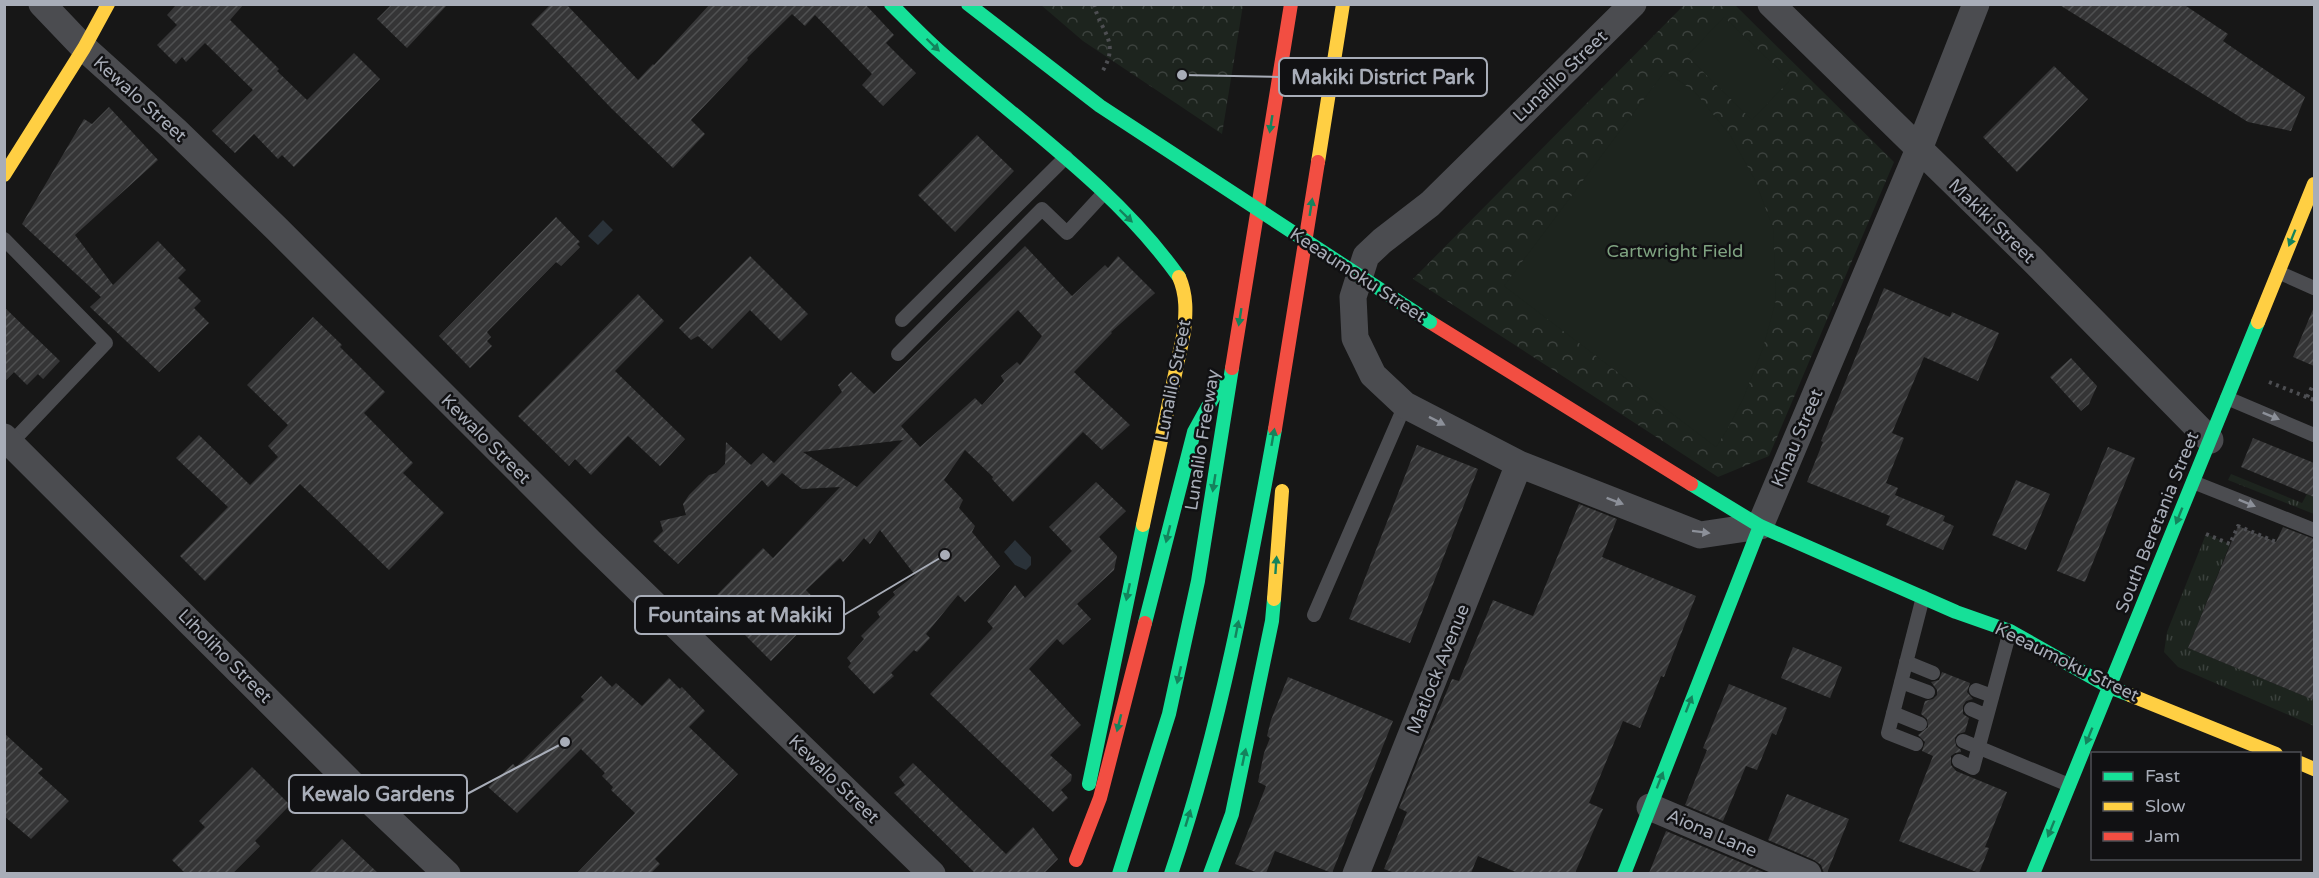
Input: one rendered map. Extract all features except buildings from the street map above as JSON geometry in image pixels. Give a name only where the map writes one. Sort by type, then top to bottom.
[{"type":"main road","points":[[4,175],[84,48],[108,4]]},
{"type":"main road","name":"Lunalilo Street","points":[[891,4],[945,57],[1066,157],[1144,233],[1175,270],[1184,287],[1186,310],[1181,342],[1120,626],[1076,860],[1071,873]]},
{"type":"main road","name":"Keeaumoku Street","points":[[968,4],[1100,106],[1430,322],[1760,526],[1923,597],[2010,631],[2109,687],[2273,752]]},
{"type":"main road","name":"Lunalilo Freeway","points":[[1119,873],[1151,777],[1185,648],[1200,570],[1291,4]]},
{"type":"main road","points":[[1171,873],[1207,755],[1234,641],[1267,477],[1343,4]]},
{"type":"main road","name":"South Beretania Street","points":[[2033,873],[2314,184]]},
{"type":"main road","points":[[1284,458],[1295,306]]},
{"type":"main road","points":[[1076,860],[1100,798],[1194,432],[1232,363]]},
{"type":"main road","points":[[1210,873],[1232,814],[1272,621],[1283,481]]},
{"type":"main road","name":"Kinau Street","points":[[1624,873],[1760,526]]},
{"type":"street","name":"Kewalo Street","points":[[42,4],[84,48],[226,179],[580,533],[932,873]]},
{"type":"street","name":"Lunalilo Street","points":[[1405,405],[1373,375],[1355,338],[1353,297],[1366,256],[1430,204],[1633,4]]},
{"type":"street","name":"Makiki Street","points":[[1771,4],[2032,259],[2210,440]]},
{"type":"street","name":"Kinau Street","points":[[1760,526],[1919,149],[1976,4]]},
{"type":"street","points":[[1405,405],[1519,464],[1700,535],[1760,526]]},
{"type":"street","name":"Liholiho Street","points":[[8,440],[353,785],[447,873]]},
{"type":"street","name":"Matlock Avenue","points":[[1356,873],[1519,464]]},
{"type":"street","name":"Aiona Lane","points":[[1650,807],[1808,873]]},
{"type":"lane","points":[[902,320],[1066,157]]},
{"type":"lane","points":[[898,354],[1042,209],[1067,233],[1103,194]]},
{"type":"lane","points":[[4,239],[106,343],[8,440]]},
{"type":"lane","points":[[2278,272],[2314,288]]},
{"type":"lane","points":[[2227,398],[2314,435]]},
{"type":"lane","points":[[1314,615],[1405,405]]},
{"type":"lane","points":[[2292,425],[2308,422],[2314,424]]},
{"type":"lane","points":[[2193,482],[2314,531]]},
{"type":"lane","points":[[1916,744],[1888,733],[1923,597]]},
{"type":"lane","points":[[1959,761],[1973,768],[2010,631]]},
{"type":"lane","points":[[1906,662],[1934,673]]},
{"type":"lane","points":[[1901,682],[1928,692]]},
{"type":"lane","points":[[1976,690],[1992,696]]},
{"type":"lane","points":[[1971,710],[1987,716]]},
{"type":"lane","points":[[1893,713],[1920,724]]},
{"type":"lane","points":[[1963,741],[2069,785]]},
{"type":"path","points":[[1094,4],[1096,16],[1108,34],[1110,60]]},
{"type":"path","points":[[2269,382],[2314,400]]},
{"type":"path","points":[[2307,397],[2313,385]]},
{"type":"path","points":[[2206,534],[2230,544],[2238,526],[2276,542]]},
{"type":"green space","points":[[1041,5],[1243,5],[1222,134],[1083,41]]},
{"type":"green space","name":"Cartwright Field","points":[[1684,5],[1735,5],[1894,162],[1769,456],[1718,477],[1413,279]]},
{"type":"green space","points":[[1724,17],[1790,80],[1752,120],[1687,56]]},
{"type":"green space","name":"Cartwright Field","points":[[1665,71],[1695,92],[1730,135],[1754,178],[1773,228],[1776,300],[1763,348],[1743,399],[1716,447],[1504,286]]},
{"type":"green space","points":[[2231,474],[2302,503],[2307,494],[2314,497],[2314,514],[2228,480]]},
{"type":"green space","points":[[2206,534],[2230,544],[2188,648],[2314,700],[2314,726],[2178,667],[2164,652],[2167,632]]},
{"type":"shaded area","points":[[603,220],[613,230],[598,245],[588,236]]},
{"type":"shaded area","points":[[1015,540],[1031,557],[1031,565],[1026,570],[1015,565],[1004,552]]},
{"type":"traffic: fast","points":[[891,4],[940,52],[1099,188],[1155,245],[1179,277]]},
{"type":"traffic: fast","points":[[968,4],[1100,106],[1430,322]]},
{"type":"traffic: fast","points":[[2033,874],[2258,322]]},
{"type":"traffic: fast","points":[[1119,874],[1169,714],[1198,581],[1232,368]]},
{"type":"traffic: fast","points":[[1145,623],[1194,432],[1221,383]]},
{"type":"traffic: fast","points":[[1171,874],[1218,709],[1243,597],[1275,429]]},
{"type":"traffic: fast","points":[[1691,484],[1760,526],[1956,612],[2010,631],[2109,687],[2130,695]]},
{"type":"traffic: fast","points":[[1089,784],[1143,525]]},
{"type":"traffic: fast","points":[[1624,874],[1760,526]]},
{"type":"traffic: fast","points":[[1210,874],[1232,814],[1272,621],[1274,599]]},
{"type":"traffic: slow","points":[[4,175],[84,48],[108,4]]},
{"type":"traffic: slow","points":[[1318,162],[1343,4]]},
{"type":"traffic: slow","points":[[2258,322],[2314,184]]},
{"type":"traffic: slow","points":[[1143,525],[1184,332],[1185,304],[1179,277]]},
{"type":"traffic: slow","points":[[1274,599],[1282,491]]},
{"type":"traffic: slow","points":[[2130,695],[2271,752]]},
{"type":"traffic: slow","points":[[2301,763],[2314,769]]},
{"type":"traffic: jam","points":[[1232,368],[1291,4]]},
{"type":"traffic: jam","points":[[1275,429],[1318,162]]},
{"type":"traffic: jam","points":[[1430,322],[1691,484]]},
{"type":"traffic: jam","points":[[1076,860],[1100,798],[1145,623]]},
{"type":"place","name":"Makiki District Park","points":[[1182,75]]},
{"type":"place","name":"Fountains at Makiki","points":[[945,555]]},
{"type":"place","name":"Kewalo Gardens","points":[[565,742]]}]
